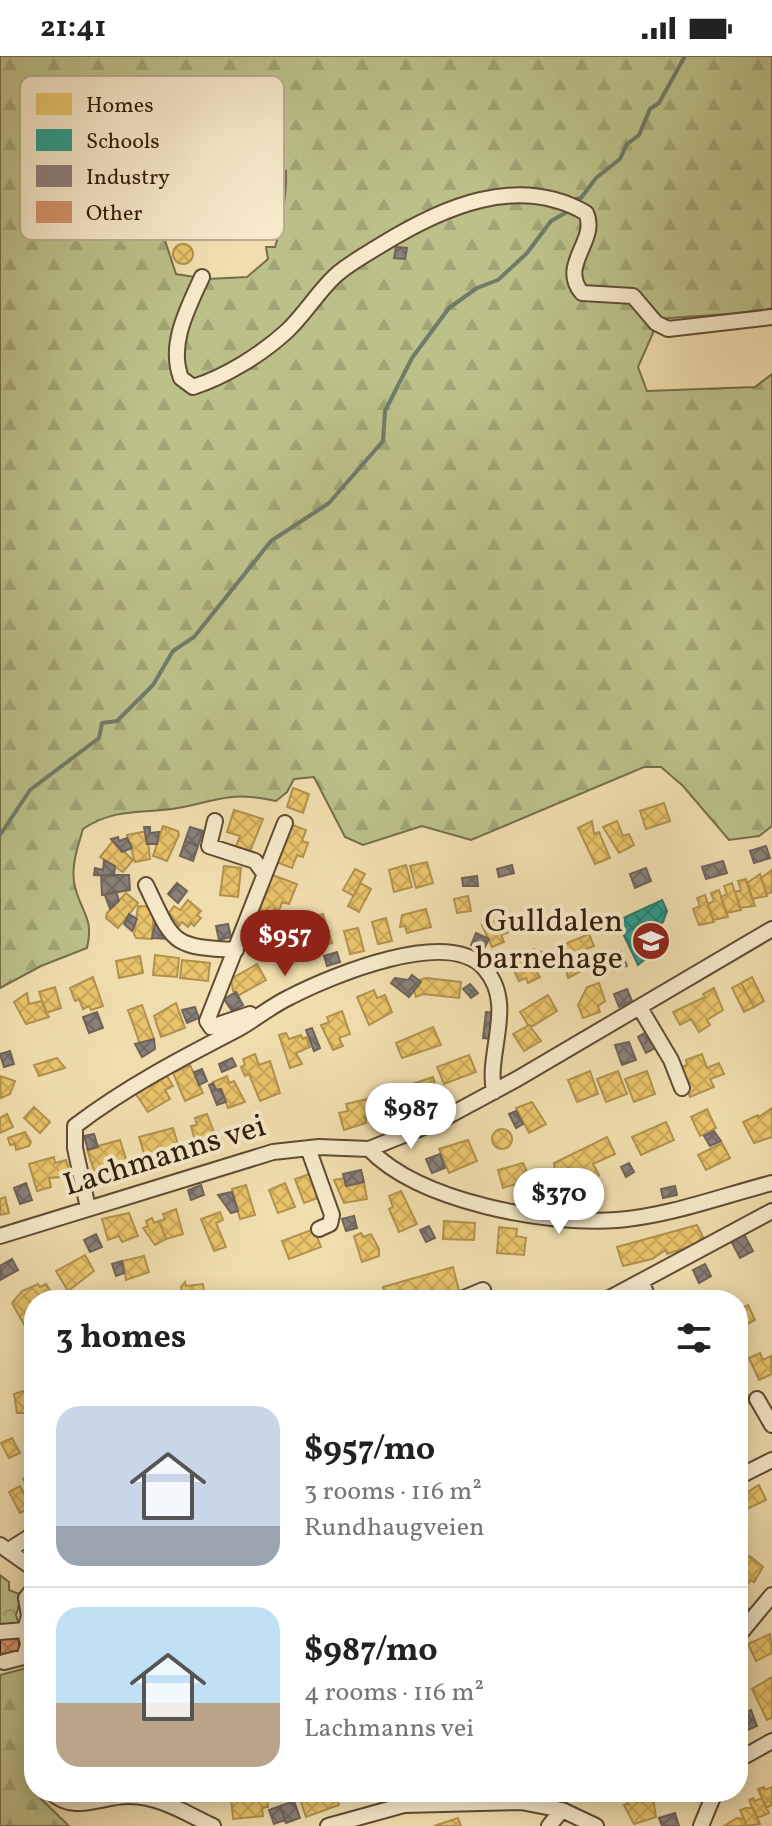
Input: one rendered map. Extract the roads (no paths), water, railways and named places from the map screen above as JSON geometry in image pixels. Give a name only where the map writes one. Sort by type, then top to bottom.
[{"type":"street","points":[[202,277],[185,316],[176,354],[181,378],[193,387],[257,354],[287,331],[319,292],[356,261],[430,217],[470,201],[496,197],[520,195],[552,200],[586,213],[590,221],[588,230],[573,268],[573,281],[582,293],[633,296],[656,323],[668,329],[772,317]]},
{"type":"street","points":[[215,821],[209,846],[255,861],[263,872]]},
{"type":"street","points":[[270,1008],[211,1027],[207,1021],[263,872],[274,855],[285,823]]},
{"type":"street","points":[[146,885],[166,926],[183,945],[236,950]]},
{"type":"street","name":"Lachmanns vei","points":[[0,1236],[240,1160],[308,1148],[369,1149],[439,1121],[494,1092],[772,929]]},
{"type":"street","points":[[88,1208],[75,1148],[75,1126],[135,1083],[250,1022],[270,1008],[321,982],[364,967],[416,954],[462,954],[486,969],[500,1000],[501,1015],[491,1070],[494,1092]]},
{"type":"street","points":[[640,1008],[671,1060],[682,1088]]},
{"type":"street","points":[[308,1148],[332,1215],[330,1224],[319,1229]]},
{"type":"street","points":[[369,1149],[394,1171],[450,1196],[580,1220],[653,1214],[772,1183]]},
{"type":"street","points":[[625,1290],[772,1211]]},
{"type":"street","points":[[642,1281],[645,1290]]},
{"type":"street","points":[[757,1399],[772,1425]]},
{"type":"street","points":[[748,1472],[772,1460]]},
{"type":"street","points":[[24,1539],[5,1548],[24,1562]]},
{"type":"street","points":[[748,1623],[772,1595]]},
{"type":"street","points":[[0,1632],[24,1630]]},
{"type":"street","points":[[4,1662],[24,1657]]},
{"type":"street","points":[[748,1754],[772,1741]]},
{"type":"street","points":[[161,1802],[213,1826]]},
{"type":"street","points":[[328,1826],[361,1814],[404,1805],[521,1802],[562,1810],[596,1826]]},
{"type":"street","points":[[701,1826],[711,1802]]},
{"type":"street","points":[[549,1826],[562,1810]]},
{"type":"street","points":[[349,1826],[361,1814]]},
{"type":"waterway","points":[[572,200],[581,198],[596,178],[620,159],[627,144],[639,135],[650,109],[659,103],[685,56]]},
{"type":"waterway","points":[[0,835],[30,790],[99,738],[102,723],[117,721],[153,685],[173,651],[194,637],[271,541],[329,503],[383,441],[385,411],[412,358],[449,308],[477,288],[498,280],[527,253],[551,221],[567,212]]},
{"type":"place","name":"Gulldalen barnehage","points":[[651,941]]}]
